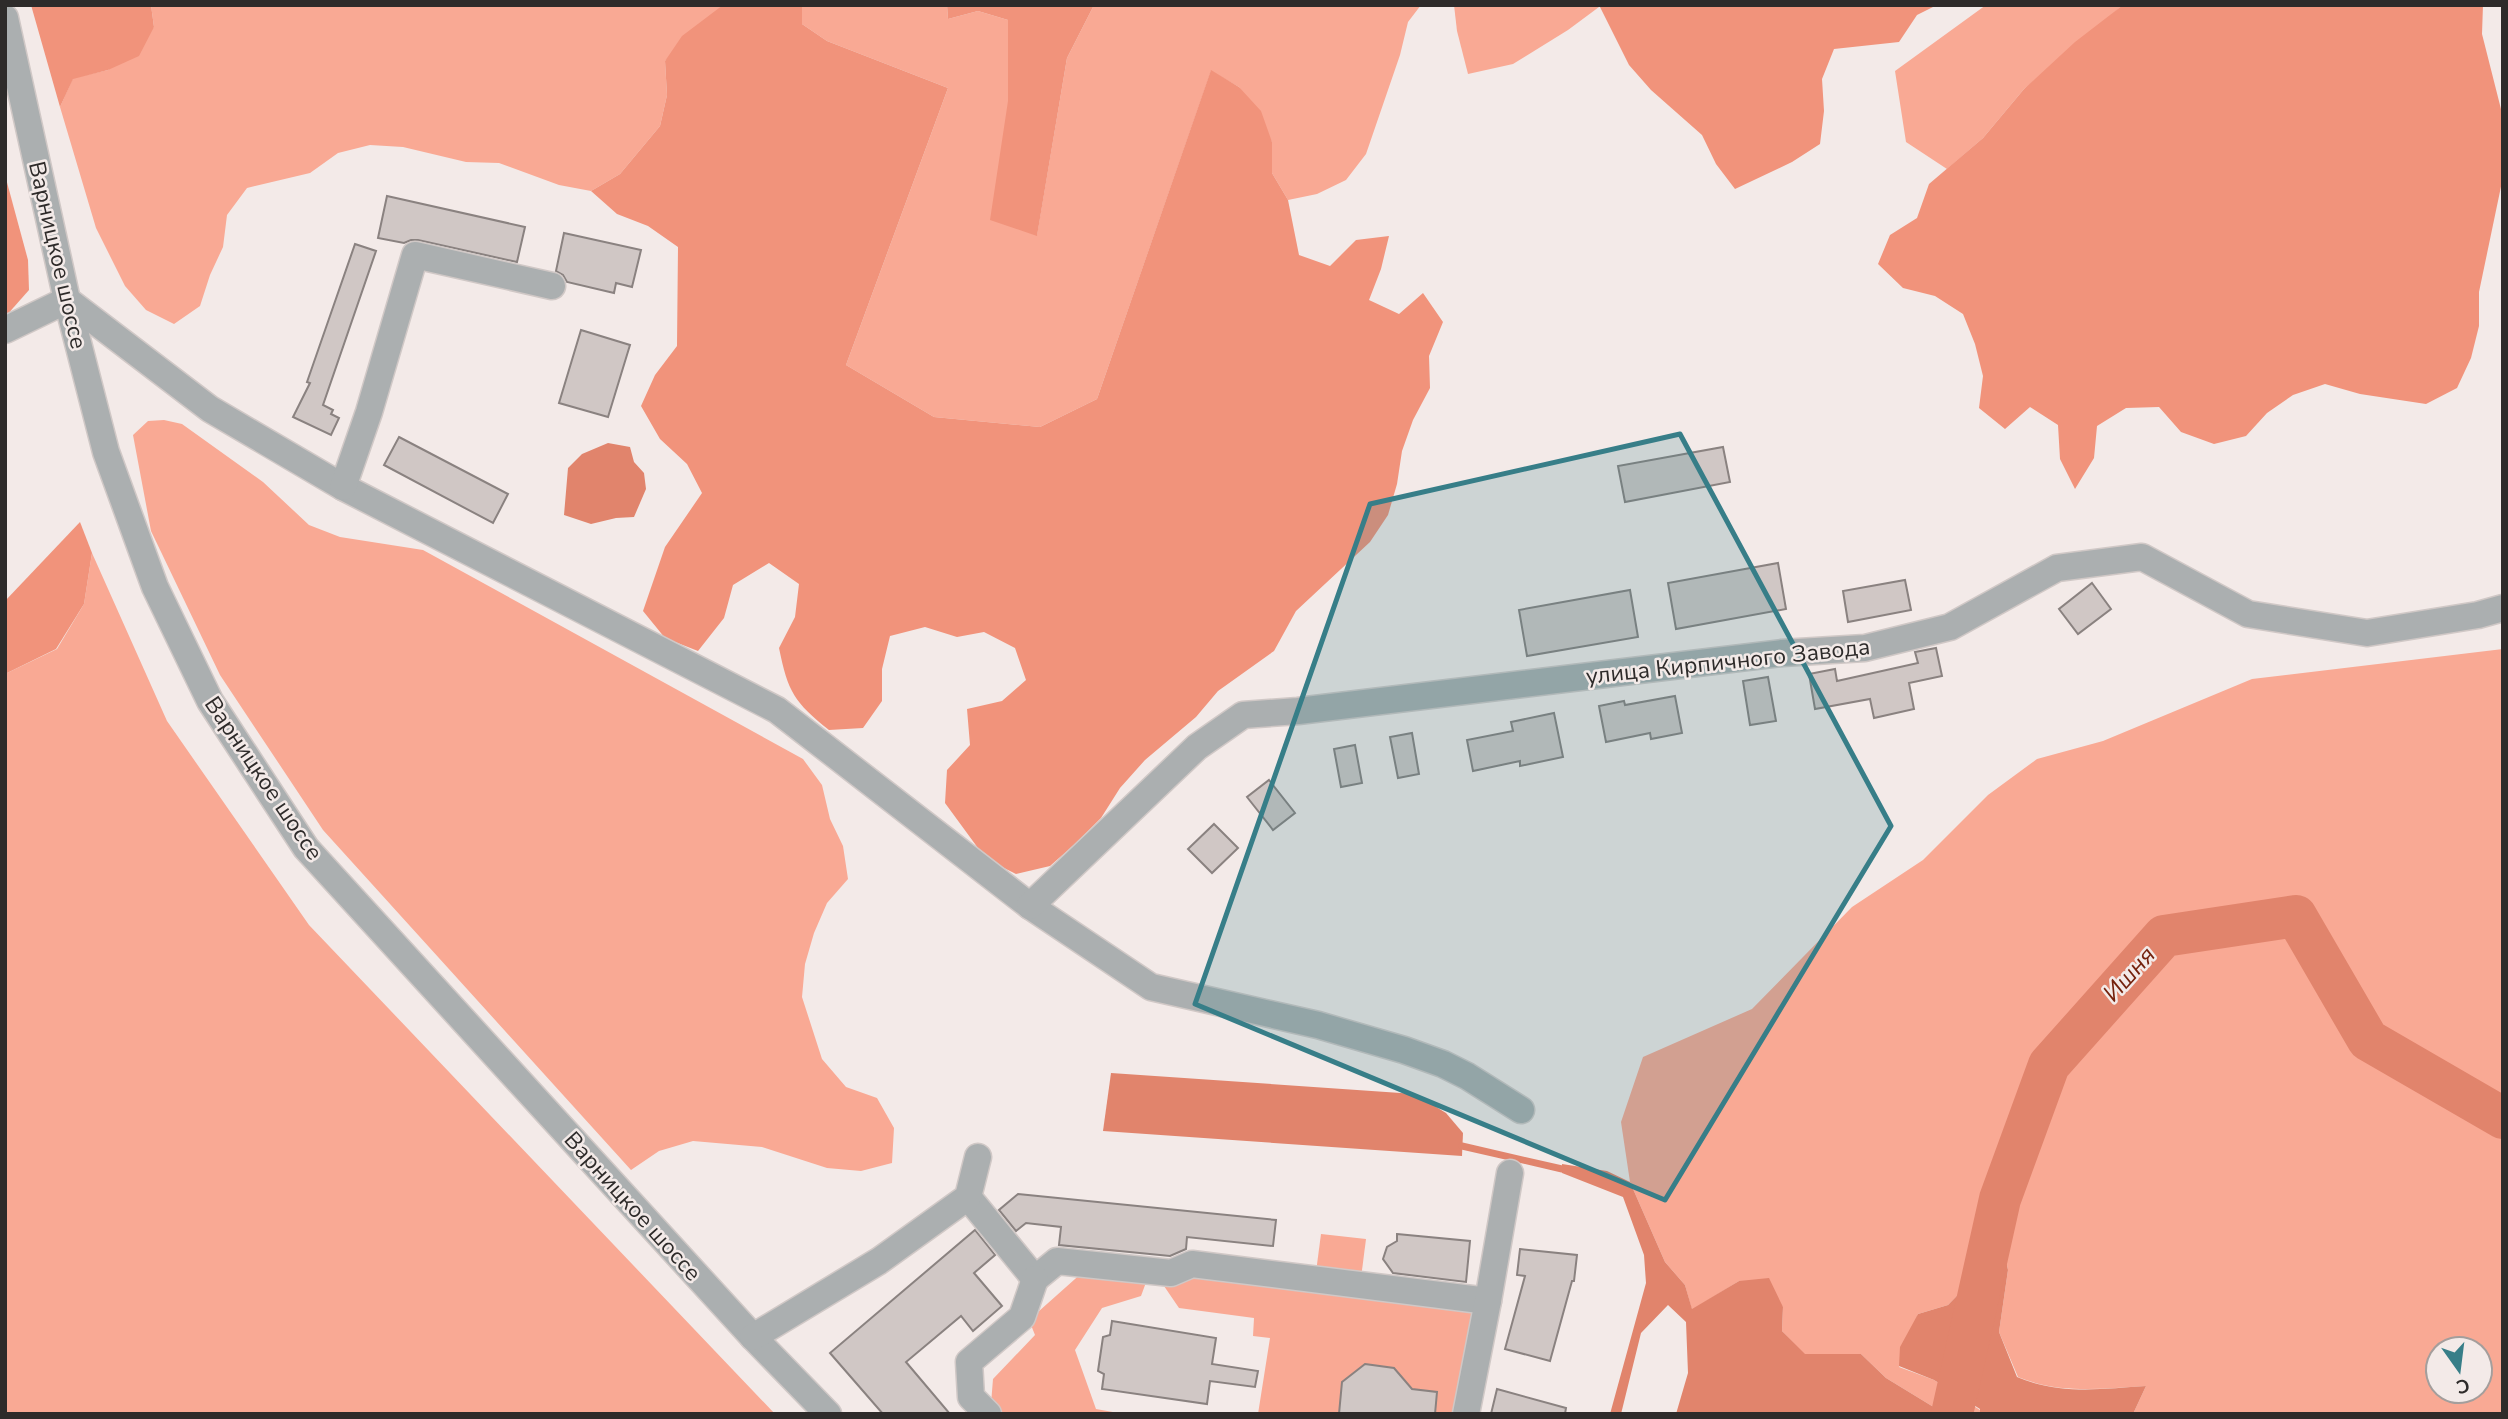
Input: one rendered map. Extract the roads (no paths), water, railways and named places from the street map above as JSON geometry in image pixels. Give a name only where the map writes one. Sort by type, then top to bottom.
[{"type":"street","name":"Варницкое шоссе","points":[[5,18],[67,300],[106,452],[155,587],[210,701],[306,848],[753,1338],[828,1414]]},
{"type":"street","points":[[343,486],[369,412],[415,255],[552,286]]},
{"type":"street","points":[[5,330],[67,300],[210,410],[343,486],[777,710],[1030,906],[1151,987],[1318,1025],[1404,1050],[1467,1076],[1521,1110]]},
{"type":"street","name":"улица Кирпичного Завода","points":[[1030,906],[1197,747],[1243,715],[1298,711],[1782,653],[1865,648],[1950,627],[2057,568],[2142,557],[2248,614],[2367,633],[2478,615],[2503,608]]},
{"type":"street","points":[[753,1338],[879,1261],[968,1197],[978,1157]]},
{"type":"street","points":[[1466,1414],[1510,1173]]},
{"type":"street","points":[[968,1197],[1035,1279]]},
{"type":"street","points":[[988,1414],[971,1397],[969,1362],[1022,1317],[1035,1279],[1057,1261],[1171,1273],[1192,1264],[1488,1301]]},
{"type":"waterway","name":"Ишня","points":[[1952,1414],[2000,1199],[2049,1065],[2164,936],[2296,916],[2368,1040],[2503,1118]]},
{"type":"waterway","points":[[1462,1146],[1562,1169]]}]
